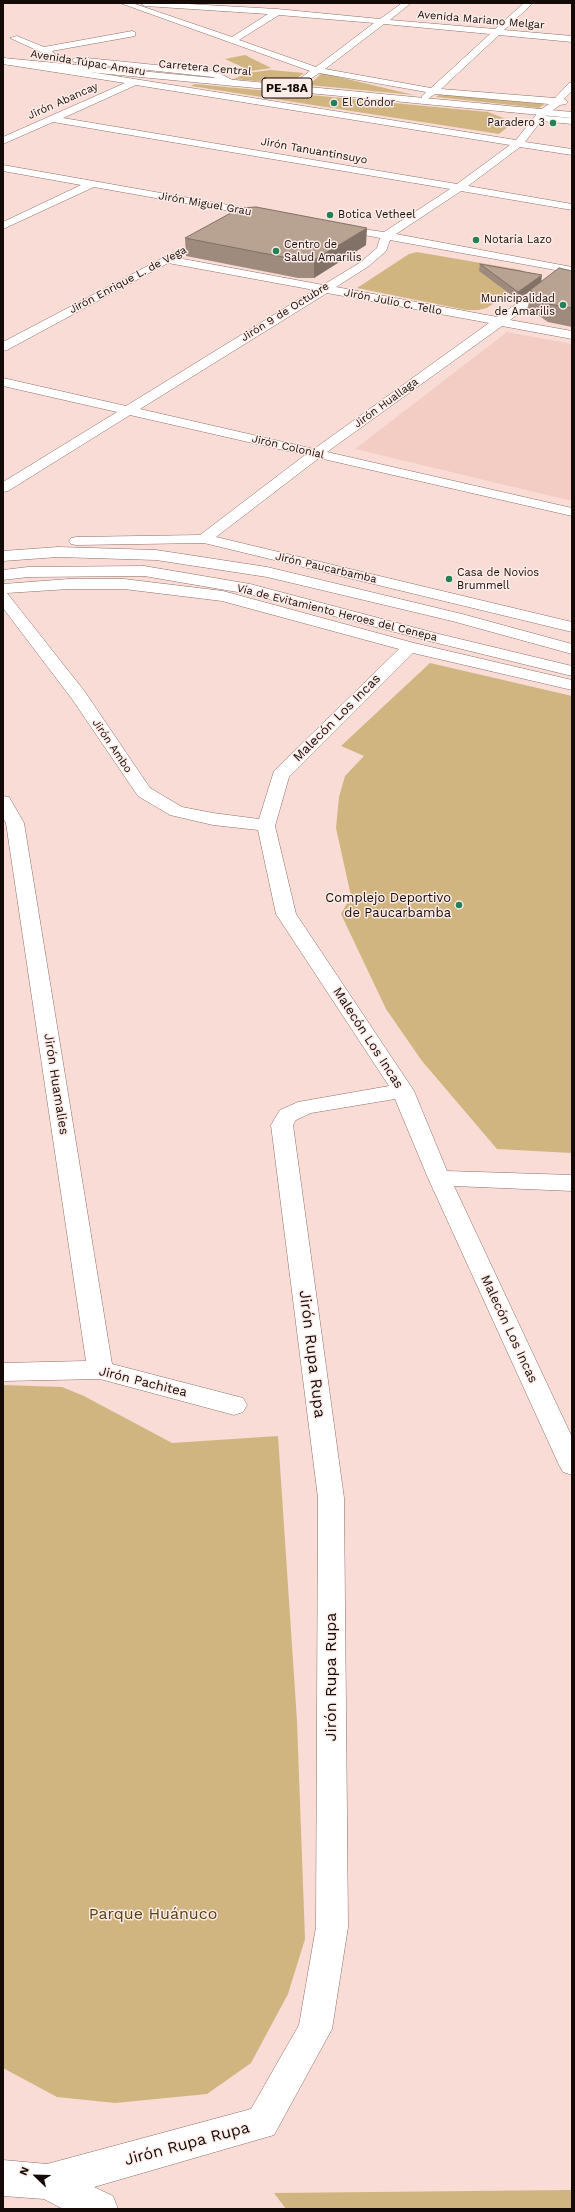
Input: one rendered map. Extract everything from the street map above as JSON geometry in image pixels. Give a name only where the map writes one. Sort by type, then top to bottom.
[{"type":"main road","points":[[124,3],[317,70],[434,91],[572,103]]},
{"type":"main road","name":"Avenida Mariano Melgar","points":[[124,3],[172,4],[277,12],[572,39]]},
{"type":"main road","points":[[292,89],[407,3]]},
{"type":"main road","points":[[423,100],[529,3]]},
{"type":"main road","points":[[232,41],[277,12]]},
{"type":"main road","points":[[43,50],[132,34]]},
{"type":"main road","points":[[14,38],[43,50],[54,58]]},
{"type":"main road","name":"Avenida Túpac Amaru","points":[[3,61],[54,58],[215,74],[233,83]]},
{"type":"main road","name":"Avenida Túpac Amaru","points":[[3,61],[572,152]]},
{"type":"main road","name":"Carretera Central","points":[[3,61],[423,100],[541,115],[572,115]]},
{"type":"main road","points":[[3,70],[18,64]]},
{"type":"main road","name":"Jirón Abancay","points":[[3,140],[133,83]]},
{"type":"main road","name":"Jirón 9 de Octubre","points":[[3,488],[323,288],[365,264],[382,249],[386,236],[458,188],[519,144],[541,115],[557,102],[572,85]]},
{"type":"main road","points":[[541,115],[572,121]]},
{"type":"main road","name":"Jirón Tanuantinsuyo","points":[[51,119],[572,207]]},
{"type":"main road","name":"Jirón Miguel Grau","points":[[3,168],[276,216]]},
{"type":"main road","points":[[3,226],[92,184]]},
{"type":"main road","points":[[233,223],[253,212]]},
{"type":"main road","points":[[323,225],[571,269]]},
{"type":"main road","name":"Jirón Enrique L. de Vega","points":[[3,347],[193,245]]},
{"type":"main road","name":"Jirón Julio C. Tello","points":[[166,259],[572,336]]},
{"type":"main road","name":"Jirón Huallaga","points":[[204,539],[317,453],[571,269]]},
{"type":"main road","name":"Jirón Colonial","points":[[3,382],[572,512]]},
{"type":"main road","name":"Jirón Paucarbamba","points":[[76,541],[204,539],[572,627]]},
{"type":"main road","name":"Vía de Evitamiento Heroes del Cenepa","points":[[3,556],[58,552],[156,555],[267,572],[456,617],[572,649]]},
{"type":"main road","name":"Vía de Evitamiento Heroes del Cenepa","points":[[3,575],[28,572],[144,571],[250,588],[435,638],[572,670]]},
{"type":"main road","points":[[3,589],[69,584],[124,584],[223,596],[410,647],[572,685]]},
{"type":"main road","name":"Jirón Ambo","points":[[3,597],[78,696],[144,792],[176,811],[213,819],[266,826]]},
{"type":"main road","name":"Malecón Los Incas","points":[[410,647],[280,775],[266,826],[286,914],[403,1091],[439,1178],[572,1463]]},
{"type":"main road","name":"Jirón Huamalies","points":[[3,802],[15,823],[100,1370]]},
{"type":"main road","name":"Jirón Rupa Rupa","points":[[47,2182],[262,2123],[314,2030],[332,1927],[331,1498],[282,1125],[288,1115],[306,1107],[403,1091]]},
{"type":"main road","points":[[439,1178],[572,1183]]},
{"type":"main road","name":"Jirón Pachitea","points":[[3,1372],[100,1370],[234,1405]]},
{"type":"main road","points":[[3,2178],[47,2182],[100,2209]]},
{"type":"shaded area","points":[[507,332],[572,344],[572,501],[355,449]]},
{"type":"green space","points":[[245,55],[271,68],[251,71],[225,59]]},
{"type":"green space","points":[[270,70],[304,73],[289,84],[234,79],[248,73]]},
{"type":"green space","points":[[322,73],[414,95],[309,85]]},
{"type":"green space","points":[[195,84],[488,112],[514,122],[499,134],[191,86]]},
{"type":"green space","points":[[440,94],[545,104],[539,108],[436,97]]},
{"type":"green space","points":[[417,252],[521,270],[527,273],[528,278],[487,308],[478,310],[466,310],[357,288],[409,254]]},
{"type":"green space","name":"Complejo Deportivo de Paucarbamba","points":[[430,663],[572,696],[572,1153],[497,1149],[422,1061],[386,1009],[341,914],[351,896],[336,828],[339,797],[345,776],[364,756],[341,746]]},
{"type":"green space","name":"Parque Huánuco","points":[[3,1385],[62,1387],[84,1396],[172,1443],[278,1436],[297,1721],[305,1939],[288,1994],[251,2063],[207,2094],[115,2103],[57,2097],[3,2068]]},
{"type":"green space","points":[[572,2190],[572,2209],[286,2209],[274,2193]]},
{"type":"building","points":[[256,207],[367,228],[314,260],[298,260],[185,238],[240,208]]},
{"type":"building","points":[[480,264],[542,275],[518,292]]},
{"type":"building","points":[[559,268],[572,271],[572,308],[549,304],[530,290]]},
{"type":"place","name":"El Cóndor","points":[[334,103]]},
{"type":"place","name":"Paradero 3","points":[[553,123]]},
{"type":"place","name":"Botica Vetheel","points":[[330,215]]},
{"type":"place","name":"Notaría Lazo","points":[[476,240]]},
{"type":"place","name":"Centro de Salud Amarilis","points":[[276,251]]},
{"type":"place","name":"Municipalidad de Amarilis","points":[[563,305]]},
{"type":"place","name":"Casa de Novios Brummell","points":[[449,579]]},
{"type":"place","name":"Complejo Deportivo de Paucarbamba","points":[[459,905]]}]
